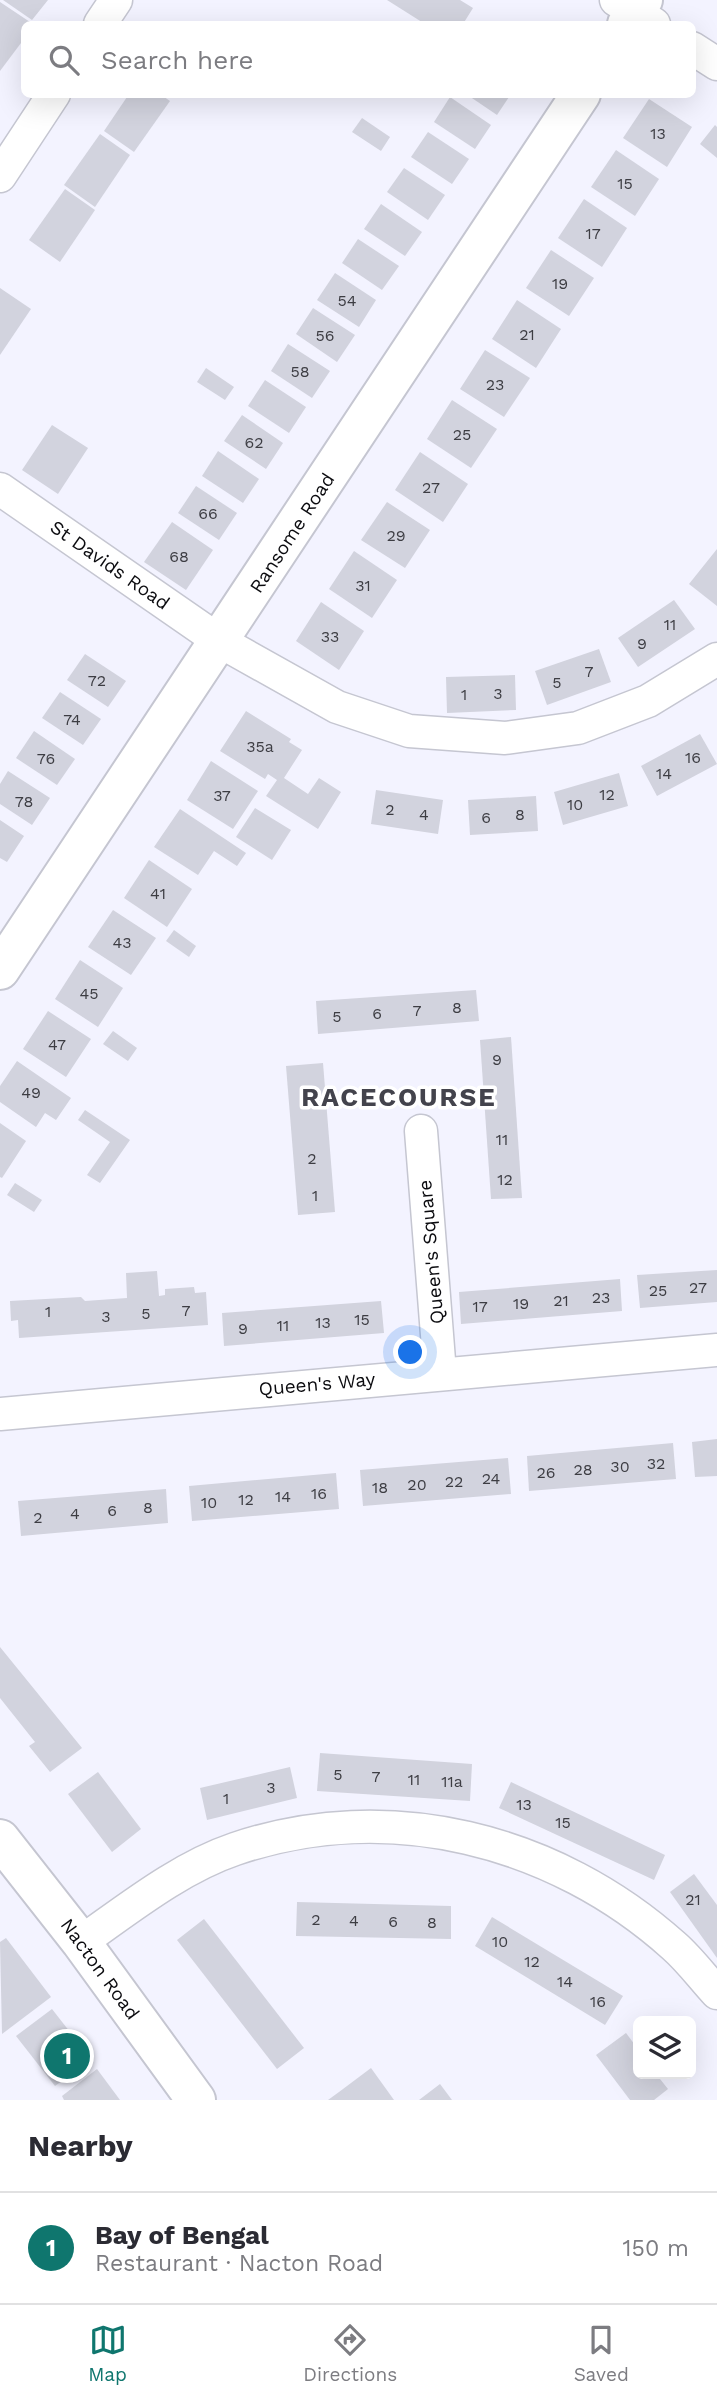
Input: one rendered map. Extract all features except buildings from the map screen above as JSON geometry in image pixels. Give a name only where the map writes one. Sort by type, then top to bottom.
[{"type":"street","points":[[102,21],[116,0]]},
{"type":"street","points":[[696,51],[717,64]]},
{"type":"street","points":[[0,176],[51,98]]},
{"type":"street","name":"Ransome Road","points":[[0,970],[578,98]]},
{"type":"street","name":"St Davids Road","points":[[0,489],[220,642],[337,707],[409,731],[505,738],[578,728],[648,701],[717,659]]},
{"type":"street","name":"Queen's Square","points":[[421,1131],[440,1373]]},
{"type":"street","name":"Queen's Way","points":[[0,1414],[717,1350]]},
{"type":"street","points":[[80,1942],[174,1879],[232,1850],[295,1832],[353,1825],[404,1827],[495,1843],[543,1861],[640,1918],[676,1947],[717,1992]]},
{"type":"street","name":"Nacton Road","points":[[0,1839],[197,2100]]},
{"type":"place","name":"Bay of Bengal","points":[[67,2056]]},
{"type":"district","name":"RACECOURSE","points":[[399,1097]]}]
